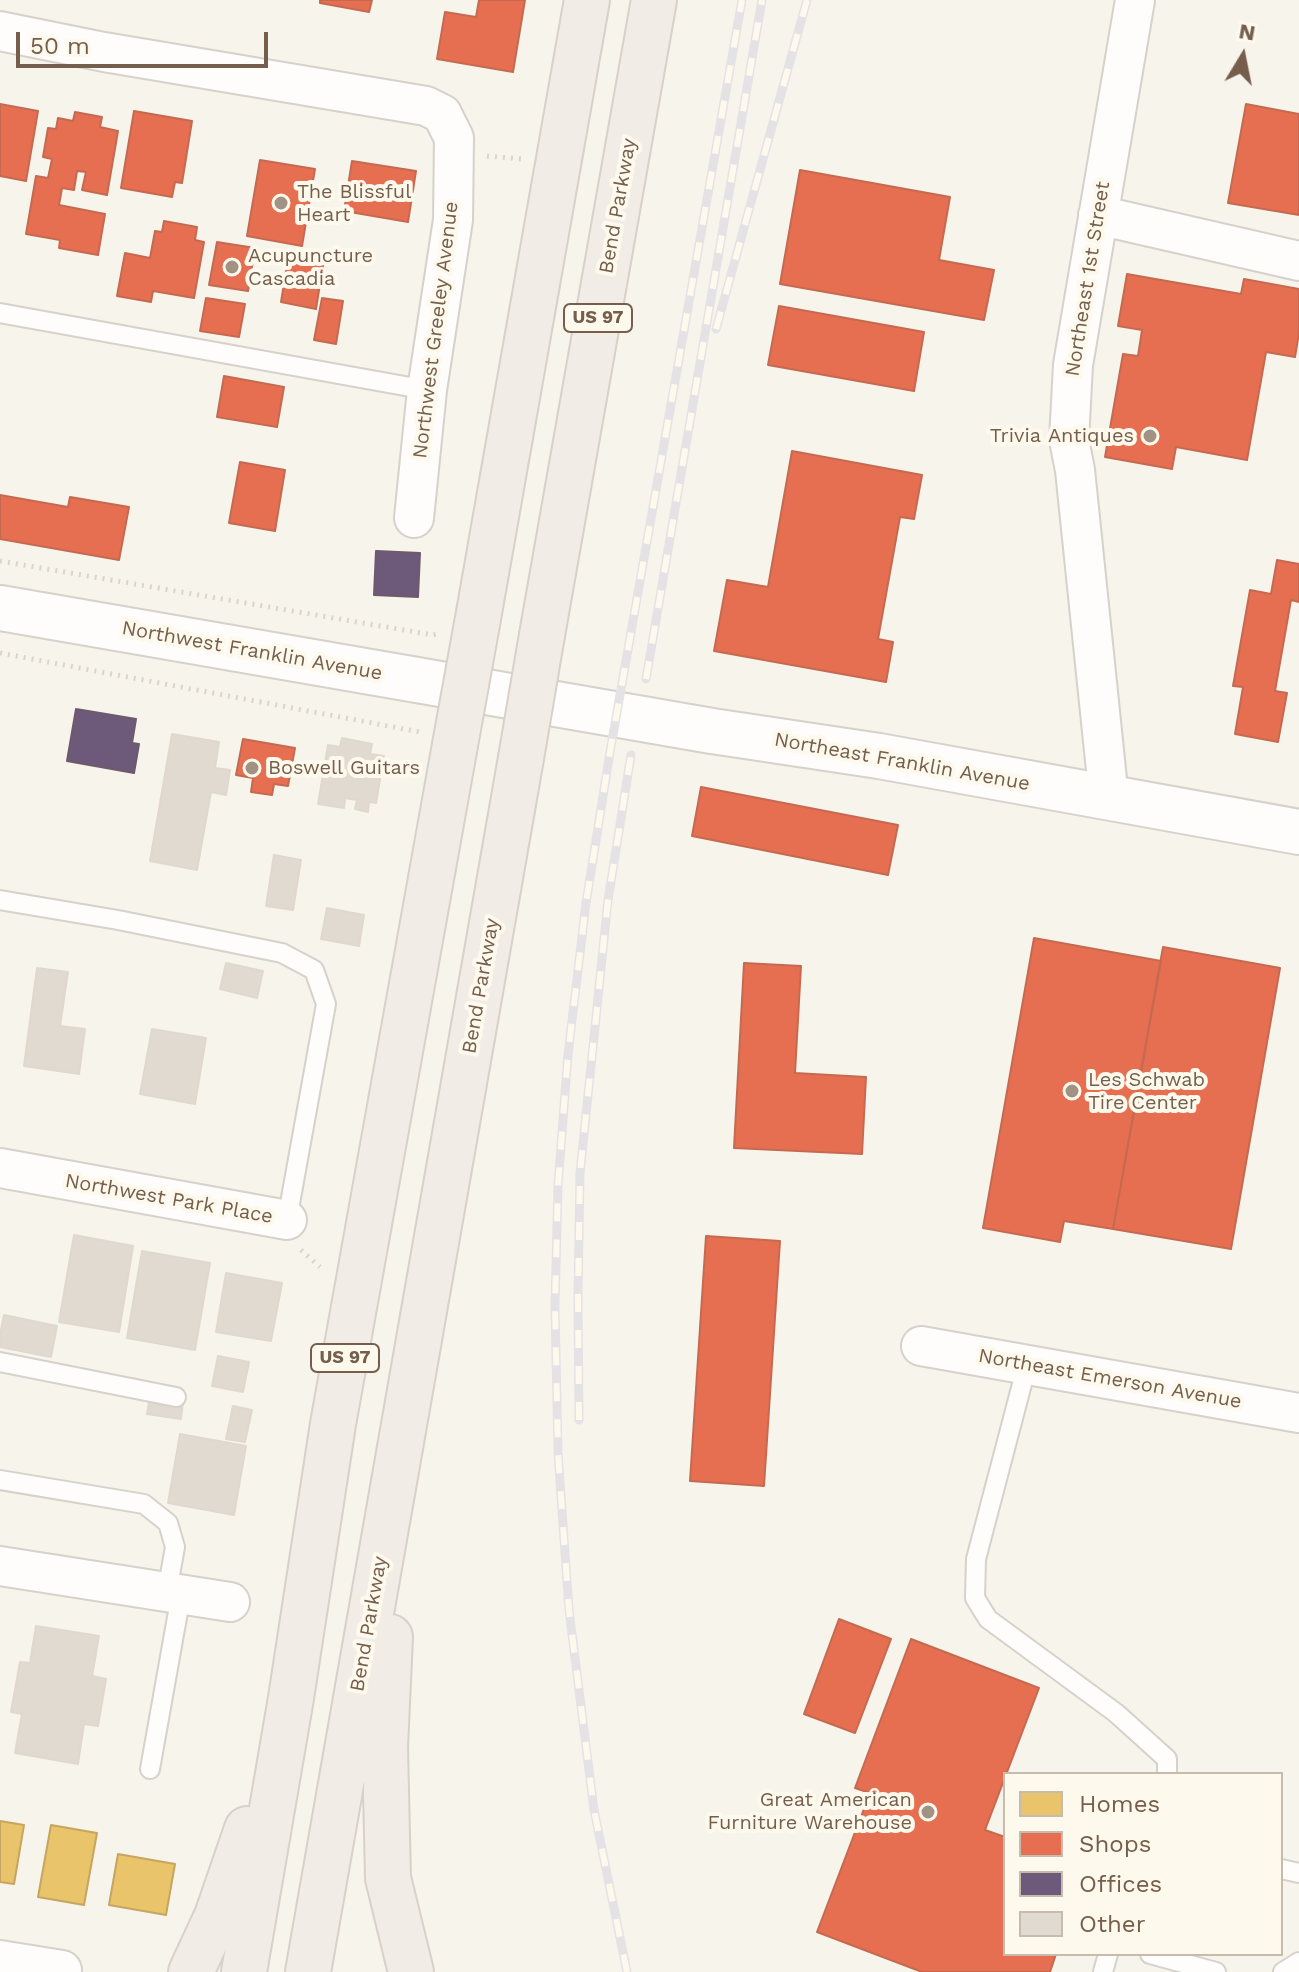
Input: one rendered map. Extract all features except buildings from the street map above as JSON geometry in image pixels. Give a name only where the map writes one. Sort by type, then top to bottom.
[{"type":"highway","name":"US 97","points":[[244,1972],[291,1698],[333,1424],[587,0]]},
{"type":"highway","name":"Bend Parkway","points":[[308,1972],[654,0]]},
{"type":"highway","points":[[398,1459],[385,1747],[388,1878],[411,1972]]},
{"type":"highway","points":[[191,1972],[217,1916],[291,1698]]},
{"type":"street","name":"Northeast 1st Street","points":[[1109,799],[1075,470],[1069,440],[1073,365],[1135,0]]},
{"type":"street","name":"Northwest Greeley Avenue","points":[[0,31],[104,52],[426,106],[442,114],[454,138],[453,220],[427,390],[414,518]]},
{"type":"street","points":[[1098,215],[1299,261]]},
{"type":"street","name":"Northwest Franklin Avenue","points":[[0,608],[505,694]]},
{"type":"street","name":"Northeast Franklin Avenue","points":[[505,694],[712,731],[879,756],[1299,832]]},
{"type":"street","name":"Northwest Park Place","points":[[0,1168],[287,1220]]},
{"type":"street","name":"Northeast Emerson Avenue","points":[[921,1346],[1299,1413]]},
{"type":"street","points":[[0,1566],[230,1602]]},
{"type":"lane","points":[[0,313],[427,390]]},
{"type":"lane","name":"Northwest Park Place","points":[[0,900],[282,953],[314,970],[326,1004],[287,1220]]},
{"type":"lane","points":[[0,1362],[176,1397]]},
{"type":"lane","points":[[1027,1365],[976,1559],[975,1598],[988,1619],[1116,1713],[1167,1759],[1167,1772]]},
{"type":"lane","points":[[0,1480],[144,1504],[168,1523],[175,1547],[174,1594],[150,1769]]},
{"type":"lane","points":[[1157,1956],[1216,1972]]},
{"type":"lane","points":[[1283,1972],[1299,1962]]},
{"type":"path","points":[[454,153],[558,162]]},
{"type":"path","points":[[0,561],[433,635],[477,624]]},
{"type":"path","points":[[0,653],[416,731],[455,745]]},
{"type":"railway","points":[[627,1972],[594,1810],[569,1610],[558,1453],[555,1306],[558,1185],[568,1054],[586,903],[742,0]]},
{"type":"railway","points":[[646,679],[762,0]]},
{"type":"railway","points":[[716,329],[807,0]]},
{"type":"railway","points":[[579,1420],[580,1173],[608,900],[631,755]]},
{"type":"place","name":"The Blissful Heart","points":[[281,203]]},
{"type":"place","name":"Acupuncture Cascadia","points":[[232,267]]},
{"type":"place","name":"Trivia Antiques","points":[[1150,436]]},
{"type":"place","name":"Boswell Guitars","points":[[252,768]]},
{"type":"place","name":"Les Schwab Tire Center","points":[[1072,1091]]},
{"type":"place","name":"Great American Furniture Warehouse","points":[[928,1812]]}]
